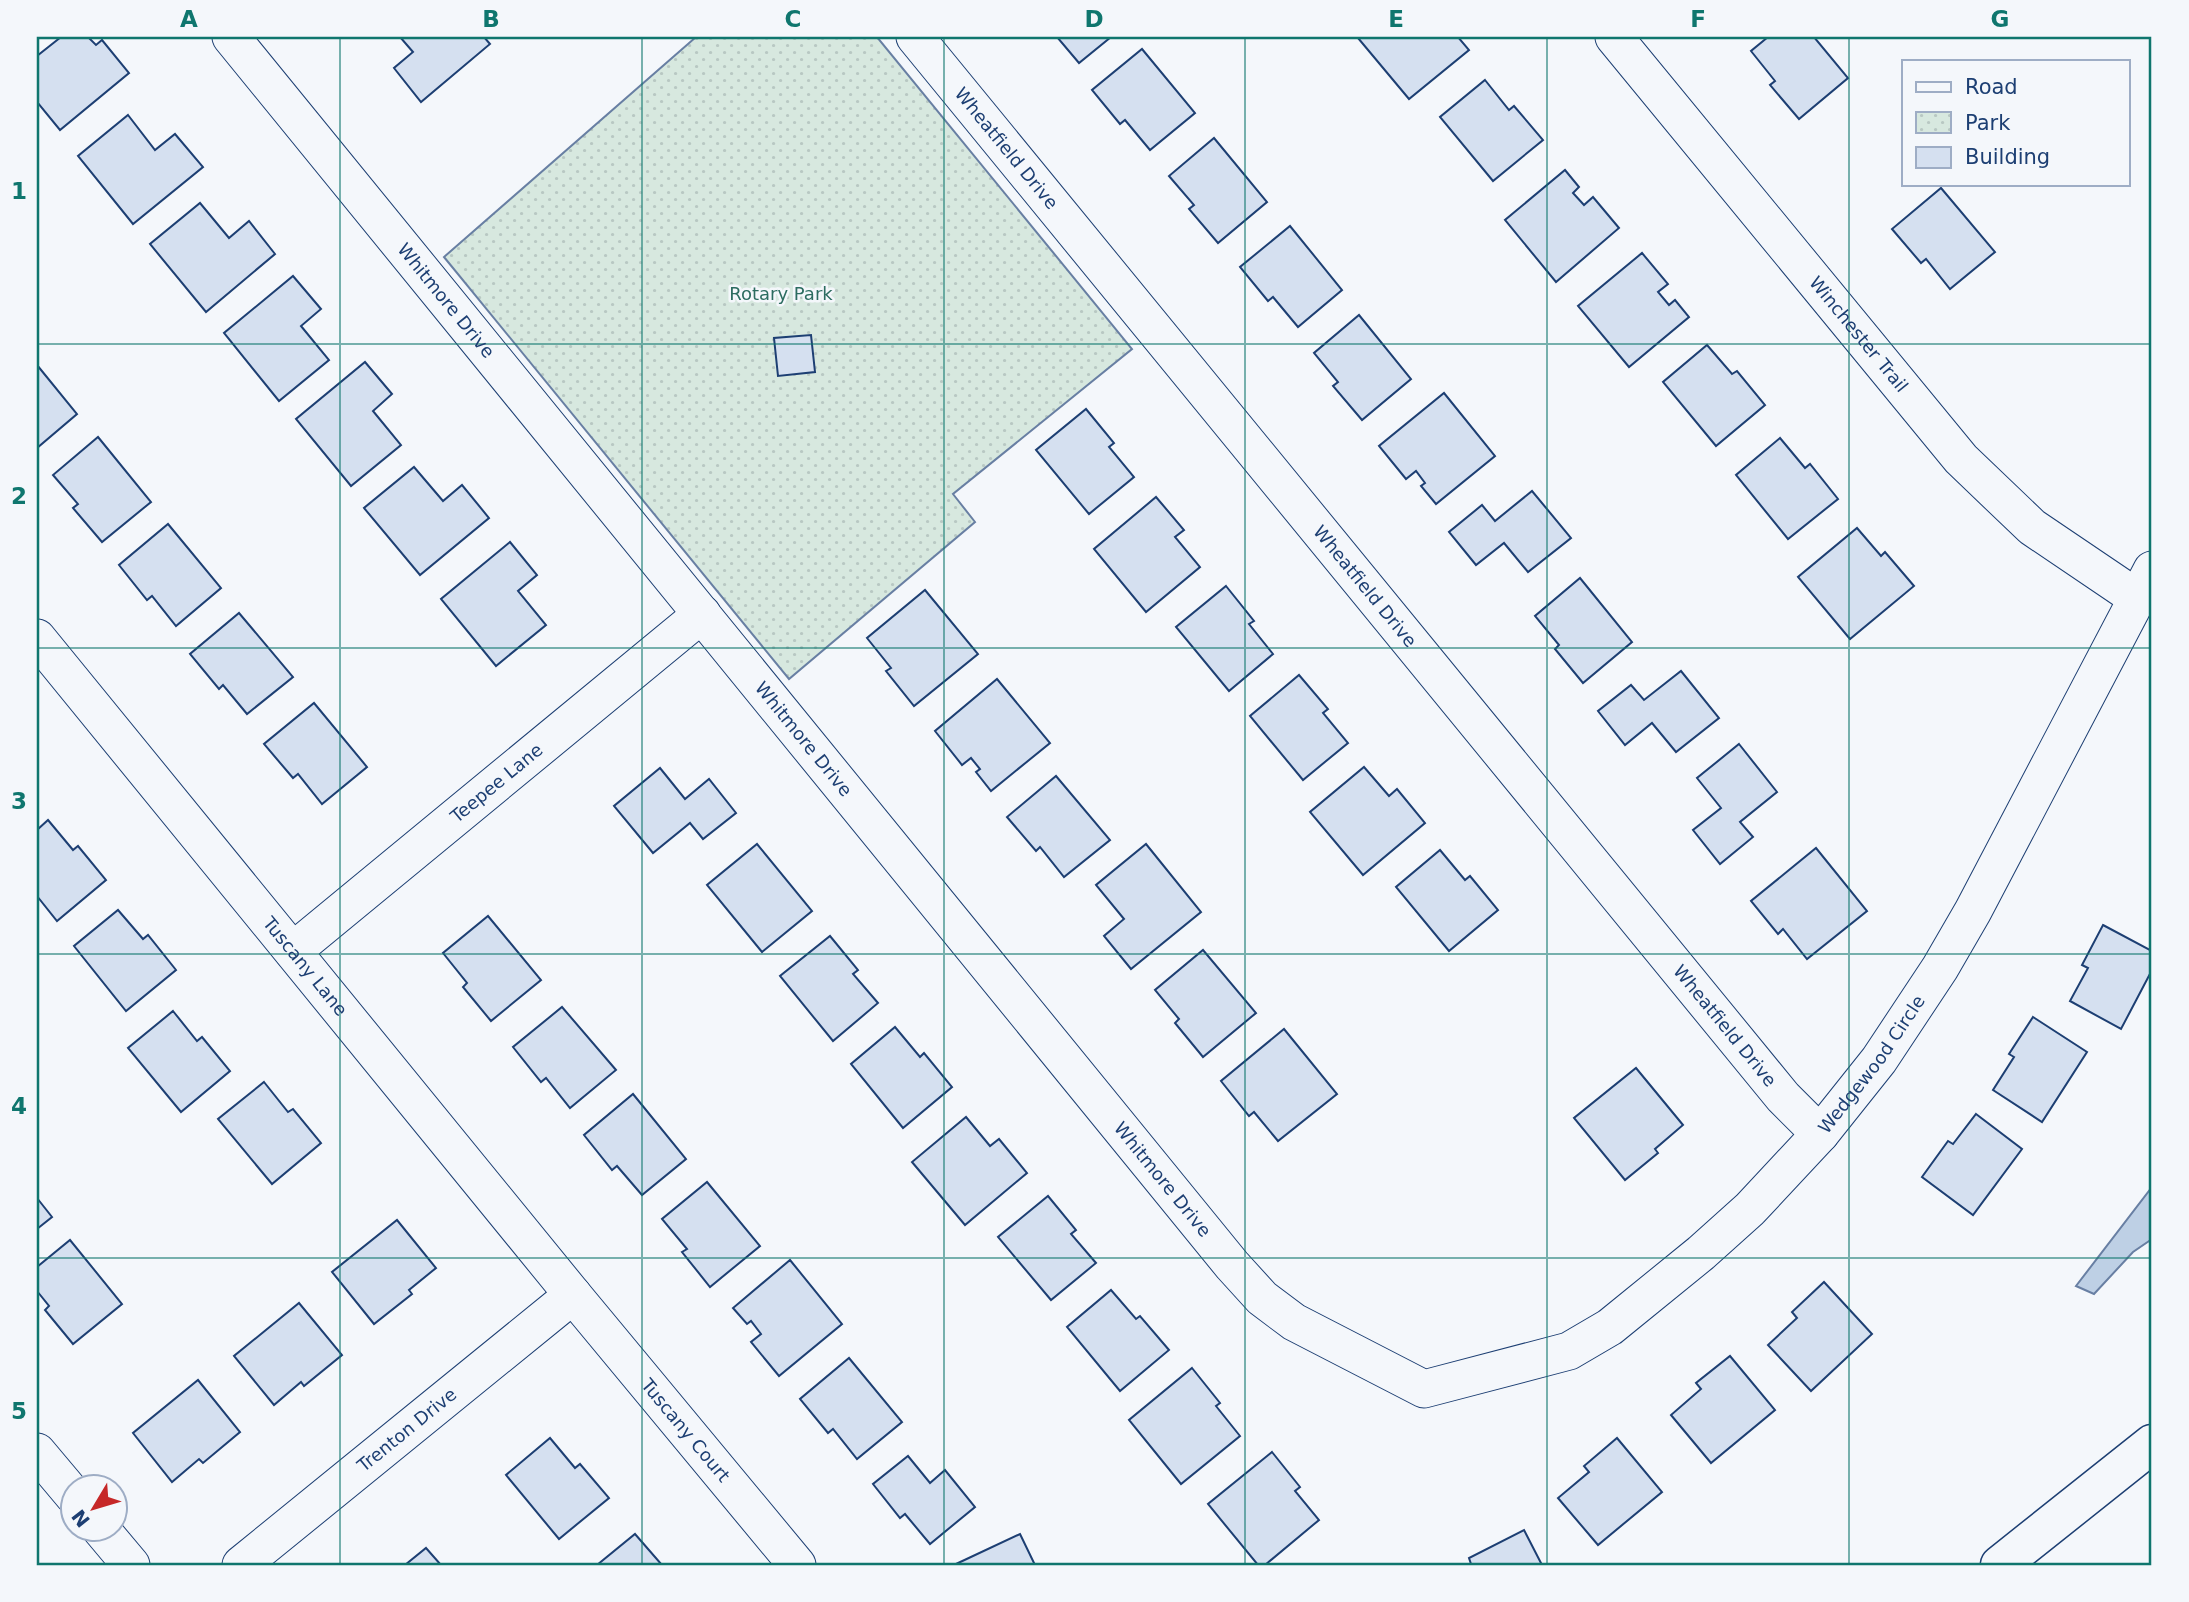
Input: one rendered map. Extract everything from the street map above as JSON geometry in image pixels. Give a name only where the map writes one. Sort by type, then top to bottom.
[{"type":"street","name":"Whitmore Drive","points":[[231,37],[1231,1265],[1262,1298],[1294,1322],[1424,1389]]},
{"type":"street","name":"Wheatfield Drive","points":[[915,37],[1783,1097],[1820,1134]]},
{"type":"street","name":"Winchester Trail","points":[[1614,37],[1961,459],[2032,527],[2145,584]]},
{"type":"street","name":"Wedgewood Circle","points":[[1424,1389],[1569,1351],[1610,1327],[1702,1253],[1750,1209],[1820,1134],[1879,1060],[1940,968],[1973,911],[2145,584]]},
{"type":"street","name":"Teepee Lane","points":[[293,951],[702,614]]},
{"type":"street","name":"Tuscany Lane","points":[[37,638],[572,1295]]},
{"type":"street","name":"Trenton Drive","points":[[241,1565],[572,1295]]},
{"type":"street","name":"Tuscany Court","points":[[572,1295],[797,1565]]},
{"type":"street","points":[[2000,1565],[2152,1444]]},
{"type":"street","points":[[37,1452],[60,1479]]},
{"type":"street","points":[[112,1542],[131,1565]]},
{"type":"green space","name":"Rotary Park","points":[[696,37],[877,37],[1132,349],[953,494],[975,522],[789,679],[444,257]]},
{"type":"water","points":[[2152,1187],[2152,1239],[2133,1252],[2094,1294],[2076,1286]]},
{"type":"building","points":[[61,37],[88,37],[96,45],[102,40],[129,73],[60,130],[37,102],[37,56]]},
{"type":"building","points":[[400,37],[484,37],[490,44],[421,102],[394,68],[413,52]]},
{"type":"building","points":[[1057,37],[1111,37],[1079,63]]},
{"type":"building","points":[[1359,37],[1458,37],[1469,50],[1409,99]]},
{"type":"building","points":[[1768,37],[1814,37],[1848,78],[1799,119],[1770,85],[1775,81],[1751,51]]},
{"type":"building","points":[[1142,49],[1195,113],[1150,150],[1125,120],[1120,124],[1092,90]]},
{"type":"building","points":[[1485,80],[1509,110],[1514,106],[1543,140],[1493,181],[1440,117]]},
{"type":"building","points":[[128,115],[155,150],[175,134],[203,167],[133,224],[78,156]]},
{"type":"building","points":[[1214,138],[1267,202],[1218,243],[1189,209],[1194,205],[1169,176]]},
{"type":"building","points":[[1565,170],[1579,187],[1573,193],[1584,205],[1593,197],[1619,228],[1556,282],[1505,220]]},
{"type":"building","points":[[1941,188],[1995,252],[1950,289],[1926,259],[1921,263],[1892,229]]},
{"type":"building","points":[[200,203],[229,238],[249,221],[275,254],[206,312],[150,244]]},
{"type":"building","points":[[1290,226],[1342,290],[1298,327],[1273,297],[1268,301],[1240,267]]},
{"type":"building","points":[[1642,253],[1668,284],[1658,292],[1669,305],[1675,300],[1689,317],[1629,367],[1578,306]]},
{"type":"building","points":[[293,276],[321,309],[301,326],[329,360],[279,401],[224,333]]},
{"type":"building","points":[[1359,315],[1411,379],[1362,420],[1333,386],[1338,382],[1314,353]]},
{"type":"building","points":[[811,335],[815,372],[778,376],[774,338]]},
{"type":"building","points":[[1707,345],[1732,374],[1737,371],[1765,405],[1716,446],[1663,382]]},
{"type":"building","points":[[365,362],[392,394],[373,411],[401,445],[351,486],[296,419]]},
{"type":"building","points":[[37,365],[77,414],[37,448]]},
{"type":"building","points":[[1444,393],[1495,456],[1436,504],[1421,486],[1425,483],[1416,471],[1406,479],[1379,446]]},
{"type":"building","points":[[1086,409],[1114,443],[1109,447],[1134,477],[1089,514],[1036,450]]},
{"type":"building","points":[[98,437],[151,502],[102,542],[73,508],[78,504],[53,475]]},
{"type":"building","points":[[1780,438],[1805,468],[1810,464],[1838,499],[1788,539],[1736,475]]},
{"type":"building","points":[[414,467],[443,501],[462,485],[489,518],[420,575],[364,508]]},
{"type":"building","points":[[1532,491],[1571,538],[1528,572],[1504,543],[1476,565],[1449,532],[1482,505],[1495,521]]},
{"type":"building","points":[[1156,497],[1184,530],[1175,537],[1200,567],[1146,612],[1094,549]]},
{"type":"building","points":[[168,524],[221,588],[176,626],[152,596],[147,600],[119,565]]},
{"type":"building","points":[[1857,528],[1881,556],[1885,552],[1914,586],[1850,639],[1798,577]]},
{"type":"building","points":[[510,542],[537,575],[518,591],[546,625],[496,666],[441,599]]},
{"type":"building","points":[[1580,578],[1632,642],[1583,683],[1555,649],[1559,645],[1535,616]]},
{"type":"building","points":[[1226,586],[1254,621],[1249,624],[1273,654],[1229,691],[1176,627]]},
{"type":"building","points":[[925,590],[978,654],[914,706],[886,671],[891,668],[867,638]]},
{"type":"building","points":[[239,613],[293,677],[247,714],[223,685],[219,689],[190,654]]},
{"type":"building","points":[[1681,671],[1719,718],[1676,752],[1652,723],[1625,745],[1598,711],[1631,685],[1644,700]]},
{"type":"building","points":[[1299,675],[1328,709],[1323,713],[1348,743],[1303,780],[1250,716]]},
{"type":"building","points":[[997,679],[1050,743],[991,791],[976,772],[980,769],[971,758],[962,765],[935,731]]},
{"type":"building","points":[[314,703],[367,767],[322,804],[298,774],[293,778],[264,744]]},
{"type":"building","points":[[1739,744],[1777,792],[1740,822],[1753,837],[1720,864],[1693,830],[1721,808],[1697,778]]},
{"type":"building","points":[[1364,767],[1389,796],[1397,789],[1425,823],[1363,875],[1310,812]]},
{"type":"building","points":[[660,768],[685,799],[709,779],[736,813],[703,839],[690,823],[653,853],[614,806]]},
{"type":"building","points":[[1056,776],[1110,840],[1064,877],[1040,847],[1036,851],[1007,817]]},
{"type":"building","points":[[48,820],[73,850],[78,846],[106,880],[57,921],[37,896],[37,830]]},
{"type":"building","points":[[757,844],[812,911],[762,952],[707,885]]},
{"type":"building","points":[[1146,844],[1201,912],[1131,969],[1104,936],[1124,919],[1096,885]]},
{"type":"building","points":[[1816,848],[1867,911],[1807,959],[1783,929],[1778,934],[1751,901]]},
{"type":"building","points":[[1440,850],[1465,880],[1470,876],[1498,910],[1449,951],[1396,887]]},
{"type":"building","points":[[118,910],[143,939],[148,935],[176,970],[126,1011],[74,946]]},
{"type":"building","points":[[488,916],[541,980],[491,1021],[463,987],[467,983],[443,953]]},
{"type":"building","points":[[2103,925],[2152,951],[2152,970],[2121,1029],[2070,1001],[2088,968],[2082,965]]},
{"type":"building","points":[[830,936],[858,970],[853,974],[878,1003],[833,1041],[780,976]]},
{"type":"building","points":[[1203,950],[1256,1013],[1203,1057],[1175,1023],[1179,1019],[1155,990]]},
{"type":"building","points":[[562,1007],[616,1070],[570,1108],[546,1078],[541,1082],[513,1047]]},
{"type":"building","points":[[173,1011],[197,1041],[202,1037],[230,1071],[181,1112],[128,1048]]},
{"type":"building","points":[[2033,1017],[2087,1052],[2042,1122],[1993,1090],[2014,1057],[2009,1054]]},
{"type":"building","points":[[895,1027],[920,1057],[924,1053],[952,1087],[903,1128],[851,1064]]},
{"type":"building","points":[[1284,1029],[1337,1094],[1278,1141],[1254,1112],[1249,1116],[1221,1081]]},
{"type":"building","points":[[1636,1068],[1683,1125],[1655,1149],[1658,1153],[1625,1180],[1574,1118]]},
{"type":"building","points":[[264,1082],[288,1112],[293,1109],[321,1143],[272,1184],[218,1119]]},
{"type":"building","points":[[633,1094],[686,1159],[642,1195],[617,1166],[612,1170],[584,1135]]},
{"type":"building","points":[[1976,1114],[2022,1149],[1973,1215],[1922,1177],[1948,1141],[1953,1144]]},
{"type":"building","points":[[966,1117],[990,1146],[999,1139],[1027,1173],[965,1225],[912,1162]]},
{"type":"building","points":[[707,1182],[760,1246],[710,1287],[682,1252],[687,1249],[662,1219]]},
{"type":"building","points":[[1048,1196],[1076,1230],[1071,1234],[1096,1263],[1051,1300],[998,1237]]},
{"type":"building","points":[[37,1198],[52,1217],[37,1229]]},
{"type":"building","points":[[397,1220],[436,1268],[409,1290],[412,1294],[374,1324],[332,1272]]},
{"type":"building","points":[[70,1240],[122,1304],[73,1344],[45,1310],[49,1306],[37,1291],[37,1267]]},
{"type":"building","points":[[790,1260],[842,1324],[779,1376],[751,1342],[761,1334],[751,1321],[747,1324],[733,1308]]},
{"type":"building","points":[[1824,1282],[1872,1334],[1811,1391],[1768,1345],[1797,1318],[1792,1312]]},
{"type":"building","points":[[1111,1290],[1136,1319],[1140,1316],[1169,1350],[1120,1391],[1067,1327]]},
{"type":"building","points":[[299,1303],[342,1355],[304,1386],[301,1382],[274,1405],[234,1356]]},
{"type":"building","points":[[1730,1356],[1775,1410],[1711,1463],[1671,1415],[1701,1389],[1696,1383]]},
{"type":"building","points":[[849,1358],[902,1422],[857,1459],[833,1429],[828,1433],[800,1399]]},
{"type":"building","points":[[1192,1368],[1220,1403],[1216,1406],[1240,1436],[1181,1484],[1129,1420]]},
{"type":"building","points":[[198,1380],[240,1432],[203,1463],[199,1459],[172,1482],[133,1433]]},
{"type":"building","points":[[550,1438],[575,1468],[580,1464],[609,1498],[559,1539],[506,1475]]},
{"type":"building","points":[[1617,1438],[1662,1492],[1598,1545],[1558,1498],[1589,1472],[1584,1466]]},
{"type":"building","points":[[1272,1452],[1300,1487],[1295,1491],[1319,1520],[1265,1565],[1258,1565],[1208,1504]]},
{"type":"building","points":[[908,1456],[930,1483],[945,1470],[975,1507],[930,1544],[905,1514],[900,1518],[873,1484]]},
{"type":"building","points":[[1524,1530],[1542,1565],[1469,1565],[1469,1558]]},
{"type":"building","points":[[635,1534],[662,1565],[597,1565]]},
{"type":"building","points":[[1020,1534],[1035,1565],[956,1565],[956,1564]]},
{"type":"building","points":[[426,1548],[441,1565],[405,1565]]}]
